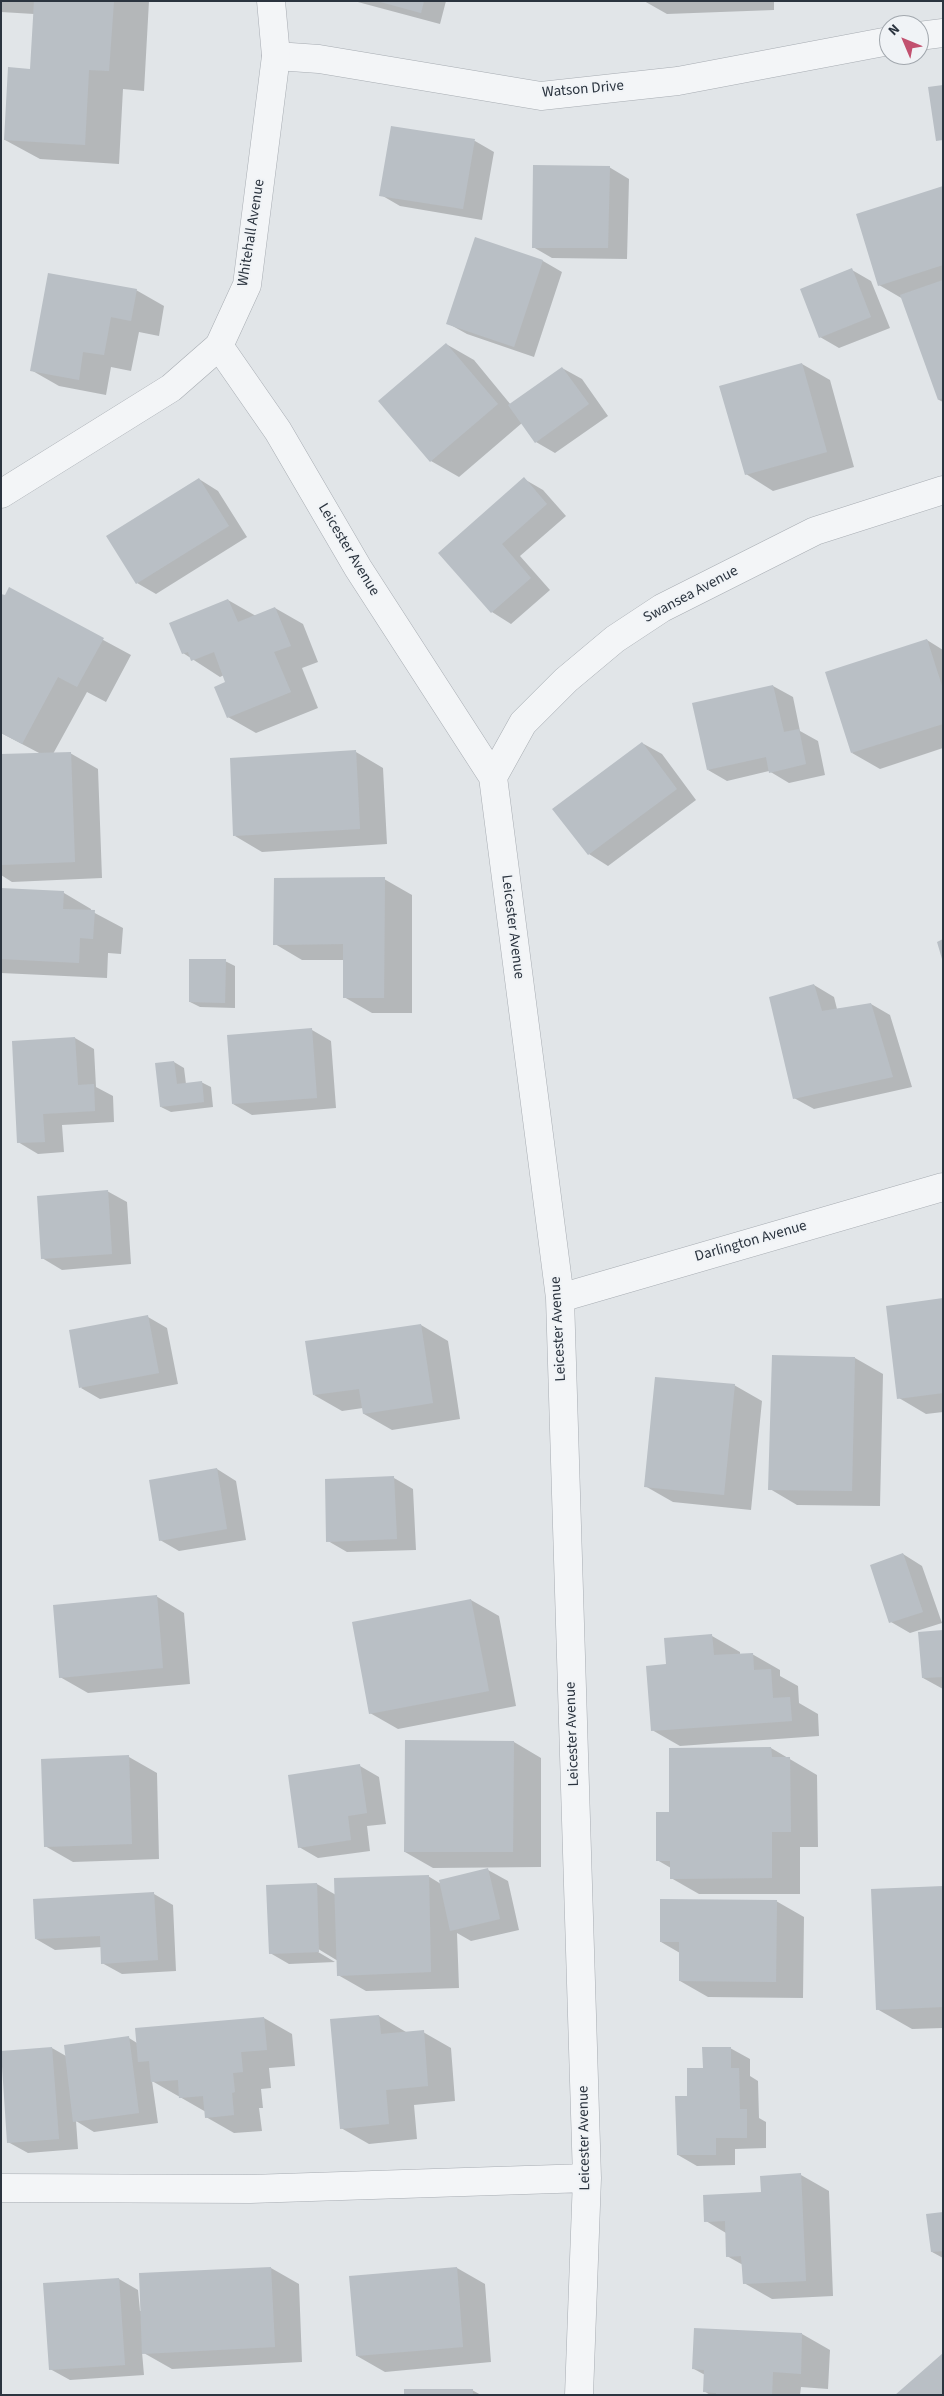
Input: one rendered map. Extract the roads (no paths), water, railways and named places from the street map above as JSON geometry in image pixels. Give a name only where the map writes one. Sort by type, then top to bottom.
[{"type":"street","name":"Whitehall Avenue","points":[[1,494],[171,388],[219,346],[247,285],[276,56],[271,1]]},
{"type":"street","points":[[929,35],[943,33]]},
{"type":"street","name":"Watson Drive","points":[[276,56],[319,60],[541,96],[678,81],[879,43]]},
{"type":"street","name":"Leicester Avenue","points":[[219,346],[278,431],[358,568],[492,777],[560,1298],[587,2178],[579,2395]]},
{"type":"street","name":"Swansea Avenue","points":[[492,777],[523,723],[566,680],[615,638],[662,608],[815,531],[943,490]]},
{"type":"street","name":"Darlington Avenue","points":[[560,1298],[943,1187]]},
{"type":"street","points":[[1,2188],[250,2189],[587,2178]]}]
